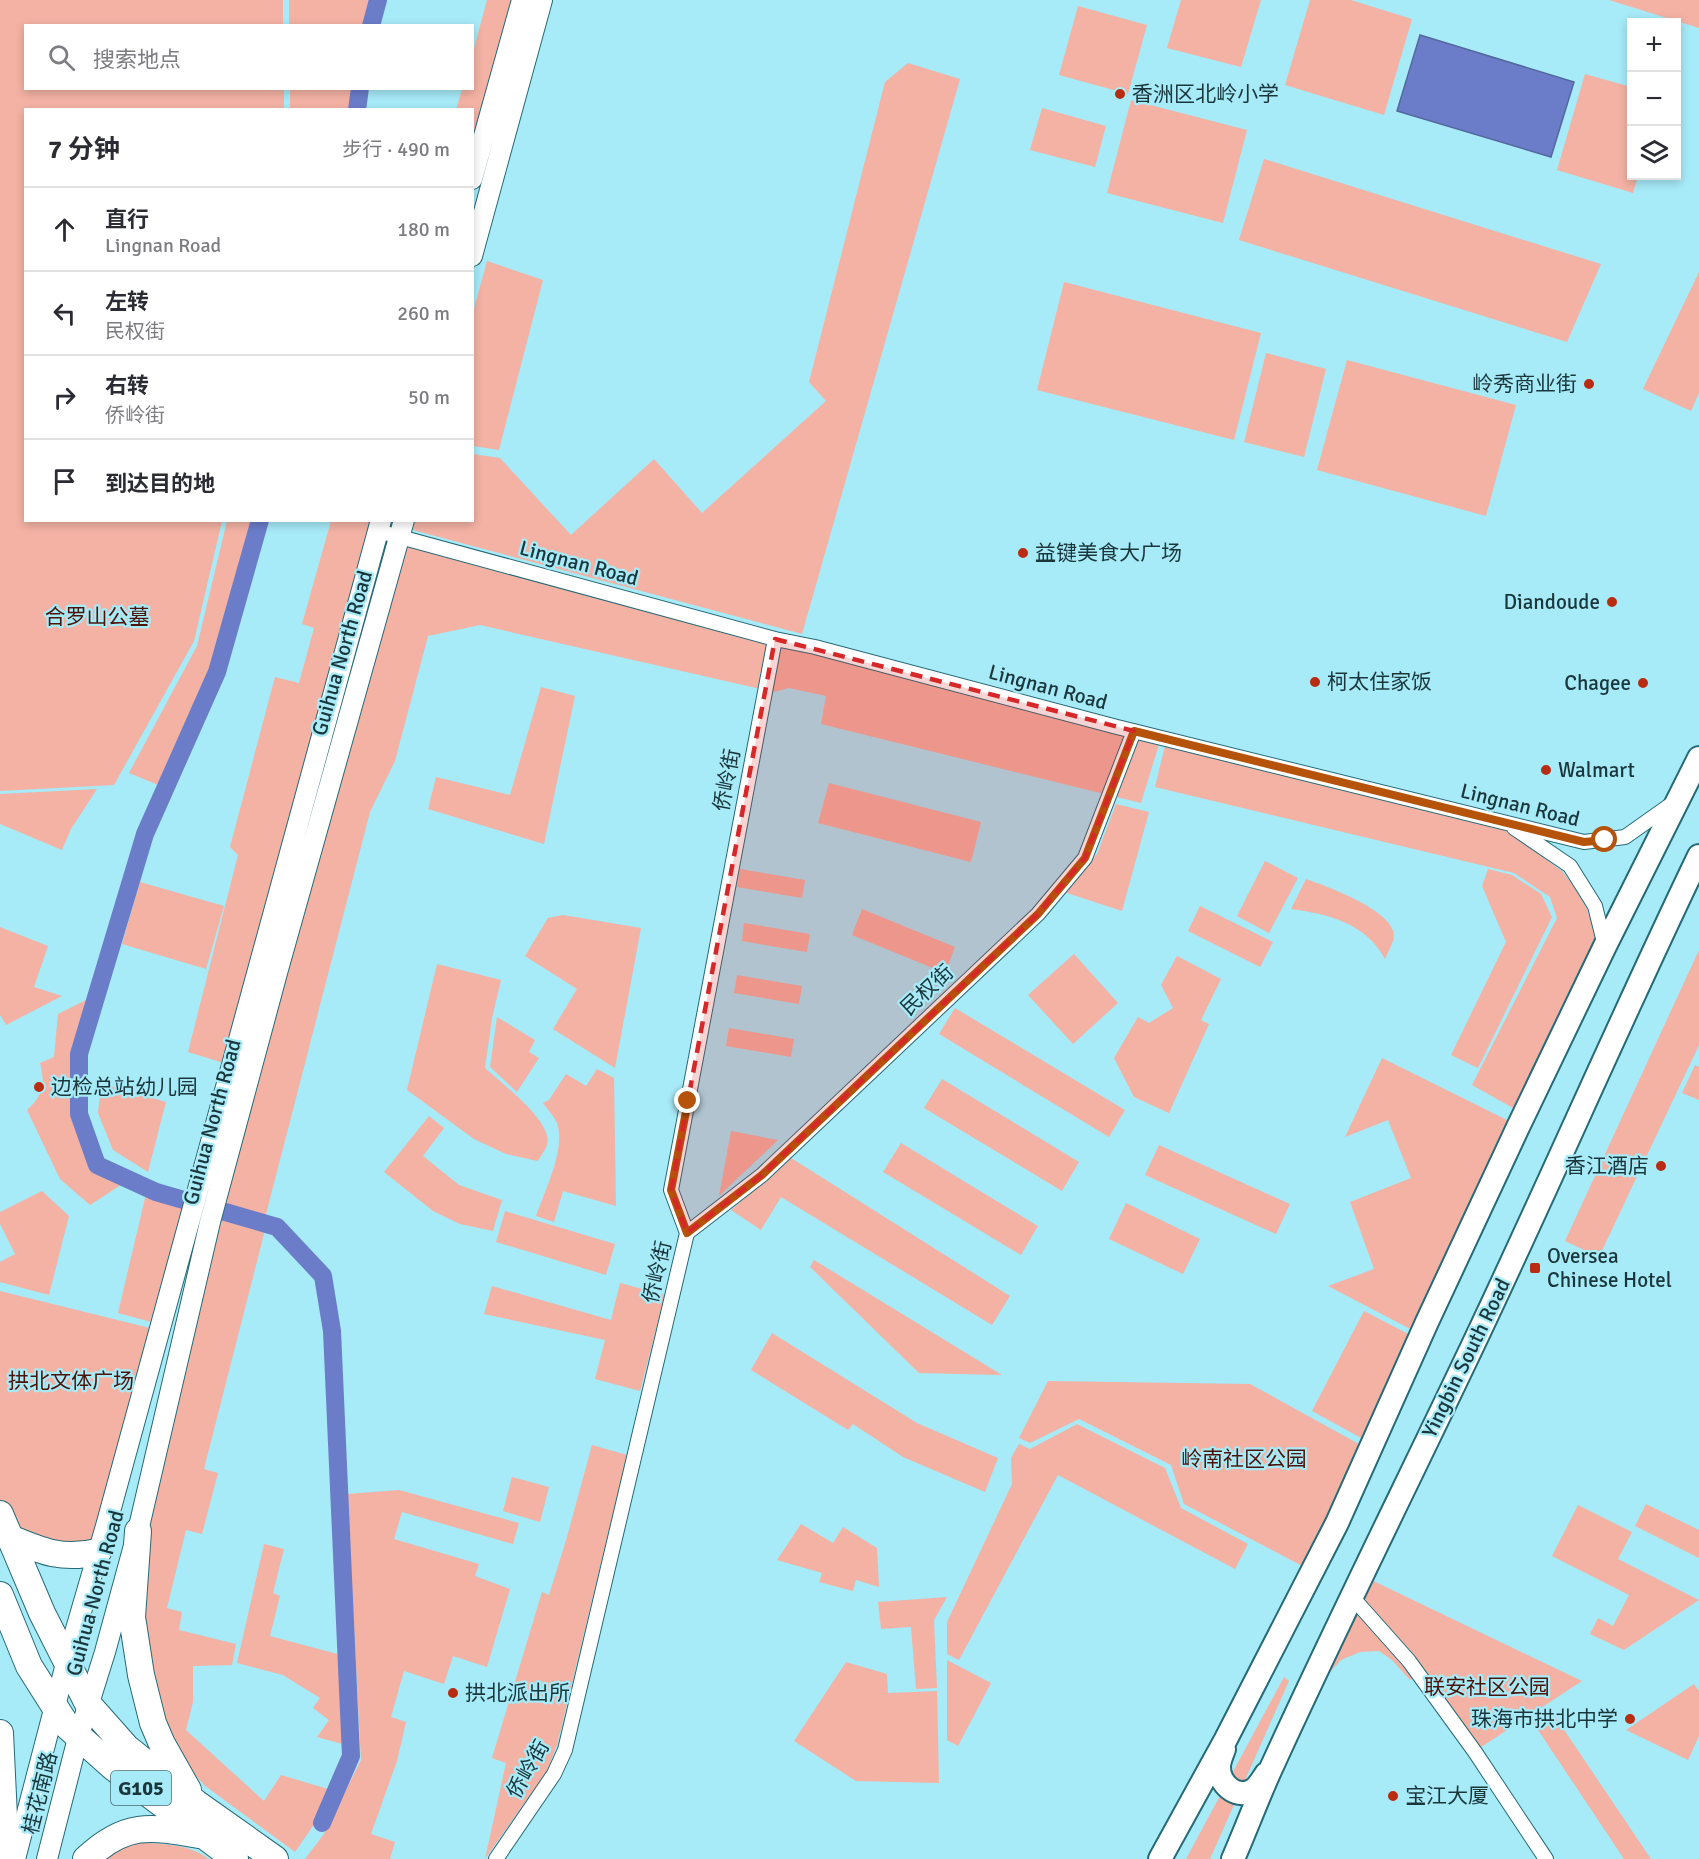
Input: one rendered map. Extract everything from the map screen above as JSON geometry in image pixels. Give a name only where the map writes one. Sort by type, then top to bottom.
[{"type":"highway","name":"G105","points":[[0,1514],[42,1613],[88,1704],[127,1748],[196,1803],[274,1859]]},
{"type":"highway","points":[[138,1531],[132,1617],[141,1675],[153,1723],[162,1744],[196,1803]]},
{"type":"highway","points":[[10,1539],[55,1554],[78,1557],[98,1552]]},
{"type":"highway","name":"G105","points":[[0,1595],[29,1666],[67,1726],[113,1767],[236,1859]]},
{"type":"highway","points":[[0,1733],[6,1859]]},
{"type":"highway","points":[[86,1859],[96,1850],[135,1829],[159,1827],[205,1837]]},
{"type":"main road","points":[[474,172],[522,0]]},
{"type":"main road","points":[[474,248],[542,0]]},
{"type":"main road","name":"Guihua North Road","points":[[54,1707],[379,526]]},
{"type":"main road","name":"Guihua North Road","points":[[78,1738],[138,1531],[218,1192],[402,529]]},
{"type":"main road","points":[[1160,1859],[1226,1739],[1337,1523],[1427,1322],[1605,946],[1699,758]]},
{"type":"main road","name":"Yingbin South Road","points":[[1233,1859],[1274,1762],[1473,1346],[1647,964],[1699,856]]},
{"type":"main road","name":"桂花南路","points":[[15,1859],[54,1707]]},
{"type":"main road","name":"桂花南路","points":[[47,1859],[78,1738]]},
{"type":"main road","points":[[1226,1739],[1219,1766],[1221,1776],[1231,1790],[1241,1793],[1250,1792],[1259,1785],[1274,1762]]},
{"type":"street","name":"Lingnan Road","points":[[379,526],[402,529],[775,639],[815,647],[1134,731],[1584,842],[1625,837],[1680,798]]},
{"type":"street","name":"侨岭街","points":[[496,1859],[554,1774],[565,1750],[687,1233],[671,1190],[775,639]]},
{"type":"street","name":"民权街","points":[[687,1233],[762,1175],[1038,914],[1085,858],[1134,731]]},
{"type":"street","points":[[1507,823],[1570,866],[1595,906],[1605,946]]},
{"type":"street","points":[[1353,1598],[1409,1661],[1475,1752],[1546,1859]]},
{"type":"highlighted area","points":[[775,639],[1134,731],[1085,858],[1038,914],[762,1175],[687,1233],[671,1190]]},
{"type":"green space","name":"合罗山公墓","points":[[0,0],[283,0],[283,24],[24,24],[24,90],[284,90],[284,108],[24,108],[24,522],[222,522],[194,641],[114,785],[0,791]]},
{"type":"green space","points":[[289,0],[374,0],[367,24],[289,24]]},
{"type":"green space","points":[[487,0],[519,0],[474,166],[474,108],[457,108],[462,90],[474,90],[474,48]]},
{"type":"green space","points":[[1181,0],[1261,0],[1241,67],[1167,48]]},
{"type":"green space","points":[[1310,0],[1351,0],[1412,19],[1384,115],[1285,85]]},
{"type":"green space","points":[[1609,0],[1699,0],[1699,28],[1681,22],[1681,18],[1667,18]]},
{"type":"green space","points":[[1078,6],[1147,25],[1128,94],[1059,75]]},
{"type":"green space","points":[[908,63],[960,79],[802,634],[413,530],[415,522],[474,522],[474,454],[500,458],[571,535],[654,459],[702,513],[826,401],[809,382],[885,82]]},
{"type":"green space","points":[[1585,74],[1627,86],[1627,180],[1637,180],[1633,193],[1557,170]]},
{"type":"green space","points":[[290,90],[357,90],[354,108],[290,108]]},
{"type":"green space","points":[[1131,100],[1247,130],[1223,223],[1107,193]]},
{"type":"green space","points":[[1042,108],[1106,126],[1095,167],[1030,150]]},
{"type":"green space","points":[[1264,159],[1601,264],[1567,342],[1239,240]]},
{"type":"green space","points":[[487,261],[543,280],[499,450],[474,446],[474,308]]},
{"type":"green space","points":[[1699,272],[1699,393],[1691,411],[1643,389]]},
{"type":"green space","points":[[1064,282],[1261,333],[1234,440],[1037,390]]},
{"type":"green space","points":[[1266,353],[1326,369],[1304,457],[1244,442]]},
{"type":"green space","points":[[1347,360],[1516,405],[1486,516],[1317,470]]},
{"type":"green space","points":[[227,522],[256,522],[214,673],[161,786],[129,773],[197,646]]},
{"type":"green space","points":[[331,522],[377,522],[227,1064],[188,1052],[238,855],[230,847],[275,677],[299,683],[314,628],[302,624]]},
{"type":"green space","points":[[403,544],[1160,741],[1141,803],[821,724],[826,696],[789,688],[774,692],[480,625],[428,636],[395,761],[370,812],[265,1218],[220,1205]]},
{"type":"green space","points":[[541,687],[575,696],[544,844],[428,809],[436,777],[510,795]]},
{"type":"green space","points":[[1165,746],[1505,830],[1562,871],[1587,909],[1598,946],[1513,1108],[1472,1085],[1557,918],[1550,897],[1514,873],[1155,787]]},
{"type":"green space","points":[[829,783],[981,822],[971,862],[818,823]]},
{"type":"green space","points":[[97,789],[71,829],[62,850],[0,824],[0,794]]},
{"type":"green space","points":[[1116,804],[1149,812],[1122,911],[1064,892],[1097,854]]},
{"type":"green space","points":[[1265,861],[1298,878],[1269,933],[1237,916]]},
{"type":"green space","points":[[740,869],[805,880],[802,898],[737,887]]},
{"type":"green space","points":[[1488,869],[1512,875],[1541,894],[1552,917],[1478,1068],[1451,1055],[1506,942],[1482,886]]},
{"type":"green space","points":[[1306,879],[1358,901],[1384,918],[1392,927],[1394,937],[1385,959],[1368,937],[1345,922],[1291,909]]},
{"type":"green space","points":[[140,882],[224,906],[206,969],[122,944]]},
{"type":"green space","points":[[1200,906],[1273,942],[1260,967],[1188,931]]},
{"type":"green space","points":[[862,909],[955,947],[945,973],[852,935]]},
{"type":"green space","points":[[563,915],[641,928],[615,1068],[553,1029],[577,989],[525,956],[548,918]]},
{"type":"green space","points":[[744,923],[810,934],[807,952],[742,941]]},
{"type":"green space","points":[[0,927],[48,946],[34,987],[62,996],[6,1025],[0,1015]]},
{"type":"green space","points":[[1699,950],[1699,1045],[1599,1257],[1565,1241]]},
{"type":"green space","points":[[1074,954],[1118,1003],[1073,1044],[1028,995]]},
{"type":"green space","points":[[1177,956],[1221,979],[1201,1020],[1209,1024],[1169,1113],[1134,1097],[1114,1058],[1138,1017],[1149,1023],[1173,1008],[1161,985]]},
{"type":"green space","points":[[437,964],[501,980],[492,1018],[485,1068],[524,1103],[542,1125],[547,1135],[547,1144],[538,1161],[506,1154],[474,1139],[407,1090]]},
{"type":"green space","points":[[737,975],[802,986],[799,1004],[734,993]]},
{"type":"green space","points":[[90,998],[76,1052],[74,1116],[93,1168],[124,1183],[90,1205],[60,1179],[27,1110],[37,1099],[42,1088],[40,1063],[54,1057],[58,1014]]},
{"type":"green space","points":[[955,1008],[1125,1110],[1109,1137],[939,1034]]},
{"type":"green space","points":[[497,1017],[535,1040],[529,1052],[539,1058],[517,1092],[490,1067]]},
{"type":"green space","points":[[729,1028],[794,1039],[791,1057],[726,1046]]},
{"type":"green space","points":[[1382,1058],[1509,1121],[1416,1332],[1328,1286],[1374,1269],[1350,1202],[1411,1178],[1388,1120],[1345,1137]]},
{"type":"green space","points":[[1695,1065],[1699,1067],[1699,1100],[1682,1093]]},
{"type":"green space","points":[[597,1069],[614,1078],[616,1206],[563,1191],[554,1222],[536,1216],[553,1170],[559,1145],[557,1123],[543,1103],[549,1100],[566,1074],[586,1086]]},
{"type":"green space","points":[[942,1079],[1079,1162],[1062,1191],[924,1108]]},
{"type":"green space","points":[[101,1083],[166,1102],[148,1172],[113,1150],[98,1113]]},
{"type":"green space","points":[[429,1116],[444,1128],[423,1156],[459,1185],[502,1200],[493,1231],[460,1224],[433,1211],[384,1172]]},
{"type":"green space","points":[[731,1131],[778,1140],[719,1196]]},
{"type":"green space","points":[[901,1143],[1038,1226],[1021,1255],[883,1172]]},
{"type":"green space","points":[[1159,1145],[1290,1204],[1276,1234],[1145,1175]]},
{"type":"green space","points":[[791,1158],[1010,1296],[992,1325],[781,1197],[761,1230],[731,1210]]},
{"type":"green space","points":[[42,1191],[69,1216],[49,1295],[0,1282],[0,1262],[15,1254],[0,1224],[0,1212]]},
{"type":"green space","points":[[146,1194],[187,1208],[155,1323],[118,1313]]},
{"type":"green space","points":[[1126,1203],[1200,1239],[1183,1274],[1109,1239]]},
{"type":"green space","points":[[505,1211],[615,1244],[606,1275],[496,1242]]},
{"type":"green space","points":[[218,1217],[265,1230],[204,1469],[218,1473],[202,1534],[186,1530],[167,1608],[182,1612],[179,1630],[236,1644],[232,1665],[193,1666],[193,1702],[186,1730],[264,1801],[281,1775],[328,1789],[317,1820],[295,1852],[204,1785],[167,1742],[137,1618],[145,1531]]},
{"type":"green space","points":[[814,1260],[1002,1375],[919,1373],[810,1267]]},
{"type":"green space","points":[[620,1283],[665,1295],[640,1391],[595,1379],[605,1340],[484,1314],[492,1286],[611,1320]]},
{"type":"green space","name":"拱北文体广场","points":[[0,1291],[158,1330],[96,1551],[12,1537],[0,1507]]},
{"type":"green space","points":[[1364,1311],[1416,1338],[1363,1439],[1312,1411]]},
{"type":"green space","points":[[772,1333],[917,1423],[998,1458],[985,1492],[903,1457],[853,1424],[848,1430],[751,1370]]},
{"type":"green space","name":"岭南社区公园","points":[[1048,1381],[1250,1384],[1368,1449],[1312,1571],[1184,1504],[1171,1465],[1079,1419],[1030,1443],[1019,1438]]},
{"type":"green space","points":[[1077,1424],[1165,1468],[1181,1508],[1248,1544],[1235,1569],[1058,1475],[959,1660],[947,1654],[947,1622],[1012,1484],[1011,1458],[1019,1444],[1030,1449]]},
{"type":"green space","points":[[592,1445],[627,1455],[557,1745],[547,1771],[485,1859],[506,1763],[492,1758],[542,1592],[549,1595]]},
{"type":"green space","points":[[512,1477],[549,1487],[540,1522],[503,1511]]},
{"type":"green space","points":[[399,1490],[519,1523],[513,1544],[402,1512],[394,1539],[479,1564],[475,1576],[510,1589],[487,1667],[453,1656],[444,1684],[404,1671],[391,1717],[406,1722],[397,1761],[371,1834],[395,1842],[390,1859],[305,1859],[324,1834],[361,1760],[347,1494]]},
{"type":"green space","points":[[1646,1504],[1699,1530],[1699,1558],[1635,1526]]},
{"type":"green space","points":[[1578,1505],[1632,1532],[1618,1559],[1699,1600],[1624,1650],[1590,1634],[1598,1618],[1613,1626],[1629,1595],[1552,1556]]},
{"type":"green space","points":[[801,1524],[833,1543],[843,1527],[877,1548],[879,1587],[856,1580],[853,1591],[819,1582],[822,1573],[777,1560]]},
{"type":"green space","points":[[264,1544],[284,1549],[273,1593],[280,1596],[270,1636],[341,1655],[346,1745],[317,1737],[329,1720],[313,1708],[320,1698],[283,1675],[237,1663]]},
{"type":"green space","name":"联安社区公园","points":[[1363,1576],[1582,1681],[1475,1751],[1353,1598]]},
{"type":"green space","points":[[947,1597],[934,1620],[937,1688],[916,1689],[911,1627],[881,1629],[878,1602]]},
{"type":"green space","points":[[1353,1602],[1417,1675],[1410,1680],[1392,1660],[1379,1651],[1360,1652],[1341,1660],[1308,1696]]},
{"type":"green space","points":[[947,1660],[991,1683],[958,1746],[947,1740]]},
{"type":"green space","points":[[846,1662],[887,1674],[888,1693],[937,1691],[939,1783],[856,1781],[794,1741]]},
{"type":"green space","points":[[1284,1677],[1289,1681],[1210,1859],[1186,1859]]},
{"type":"green space","points":[[1694,1684],[1699,1691],[1699,1736],[1688,1760],[1626,1730]]},
{"type":"green space","points":[[1550,1709],[1651,1859],[1624,1859],[1532,1721]]},
{"type":"green space","points":[[133,1842],[183,1847],[209,1859],[106,1859],[108,1855]]},
{"type":"water","points":[[1420,35],[1574,82],[1551,157],[1397,111]]},
{"type":"waterway","points":[[372,24],[378,0]]},
{"type":"waterway","points":[[357,108],[360,90]]},
{"type":"waterway","points":[[259,522],[217,672],[145,834],[79,1054],[79,1114],[97,1165],[156,1192],[277,1227],[323,1276],[332,1331],[351,1756],[322,1823]]},
{"type":"place","name":"香洲区北岭小学","points":[[1120,94]]},
{"type":"place","name":"岭秀商业街","points":[[1589,384]]},
{"type":"place","name":"益键美食大广场","points":[[1023,553]]},
{"type":"place","name":"Diandoude","points":[[1612,602]]},
{"type":"place","name":"柯太住家饭","points":[[1315,682]]},
{"type":"place","name":"Chagee","points":[[1643,683]]},
{"type":"place","name":"Walmart","points":[[1546,770]]},
{"type":"place","name":"边检总站幼儿园","points":[[39,1087]]},
{"type":"place","name":"香江酒店","points":[[1661,1166]]},
{"type":"place","name":"Oversea Chinese Hotel","points":[[1535,1268]]},
{"type":"place","name":"拱北派出所","points":[[453,1693]]},
{"type":"place","name":"珠海市拱北中学","points":[[1630,1719]]},
{"type":"place","name":"宝江大厦","points":[[1393,1796]]},
{"type":"route","points":[[688,1101],[671,1190],[687,1233],[762,1175],[1038,914],[1085,858],[1134,731],[1584,842],[1605,840]]}]
